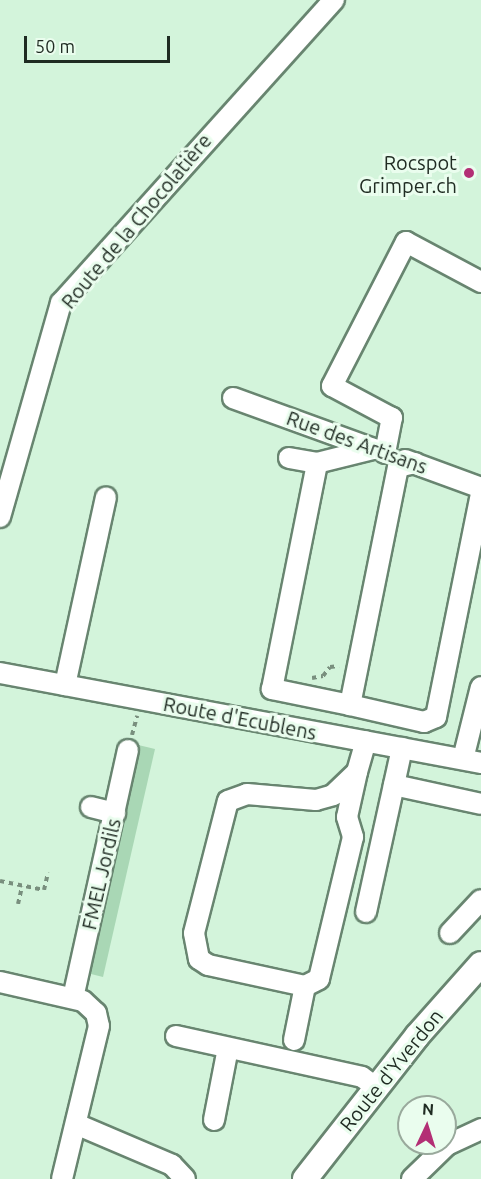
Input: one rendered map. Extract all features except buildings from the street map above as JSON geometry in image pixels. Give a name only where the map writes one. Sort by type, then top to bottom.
[{"type":"main road","name":"Route d'Yverdon","points":[[304,1179],[376,1087],[481,964]]},
{"type":"street","name":"Route de la Chocolatière","points":[[0,517],[61,303],[334,0]]},
{"type":"street","points":[[289,458],[316,463],[379,451],[392,418],[332,386],[406,243],[481,282]]},
{"type":"street","name":"Rue des Artisans","points":[[232,398],[415,463],[481,490]]},
{"type":"street","points":[[316,463],[272,689],[424,722],[436,717],[481,490]]},
{"type":"street","points":[[350,705],[398,467],[415,463]]},
{"type":"street","points":[[65,685],[106,497]]},
{"type":"street","name":"Route d'Ecublens","points":[[0,673],[472,761]]},
{"type":"street","points":[[472,761],[481,687]]},
{"type":"street","points":[[357,772],[348,784],[324,798],[236,796],[222,812],[194,933],[195,952],[208,965],[305,986],[316,983],[321,973],[353,837],[347,817],[366,741]]},
{"type":"street","points":[[366,912],[402,748]]},
{"type":"street","name":"FMEL Jordils","points":[[73,998],[129,750]]},
{"type":"street","points":[[394,785],[481,804]]},
{"type":"street","points":[[91,807],[114,813]]},
{"type":"street","points":[[450,933],[481,900]]},
{"type":"street","points":[[0,982],[73,998],[91,1005],[99,1026],[62,1179]]},
{"type":"street","points":[[294,1040],[305,986]]},
{"type":"street","points":[[176,1036],[362,1077],[376,1087]]},
{"type":"street","points":[[214,1120],[228,1048]]},
{"type":"street","points":[[76,1124],[172,1165],[185,1179]]},
{"type":"street","points":[[412,1179],[447,1145],[481,1129]]},
{"type":"path","points":[[306,683],[323,675],[330,667],[342,667]]},
{"type":"path","points":[[0,881],[44,890],[48,872]]},
{"type":"path","points":[[18,904],[22,886]]},
{"type":"green space","points":[[130,743],[155,749],[103,977],[79,971]]},
{"type":"place","name":"Rocspot Grimper.ch","points":[[469,173]]}]
